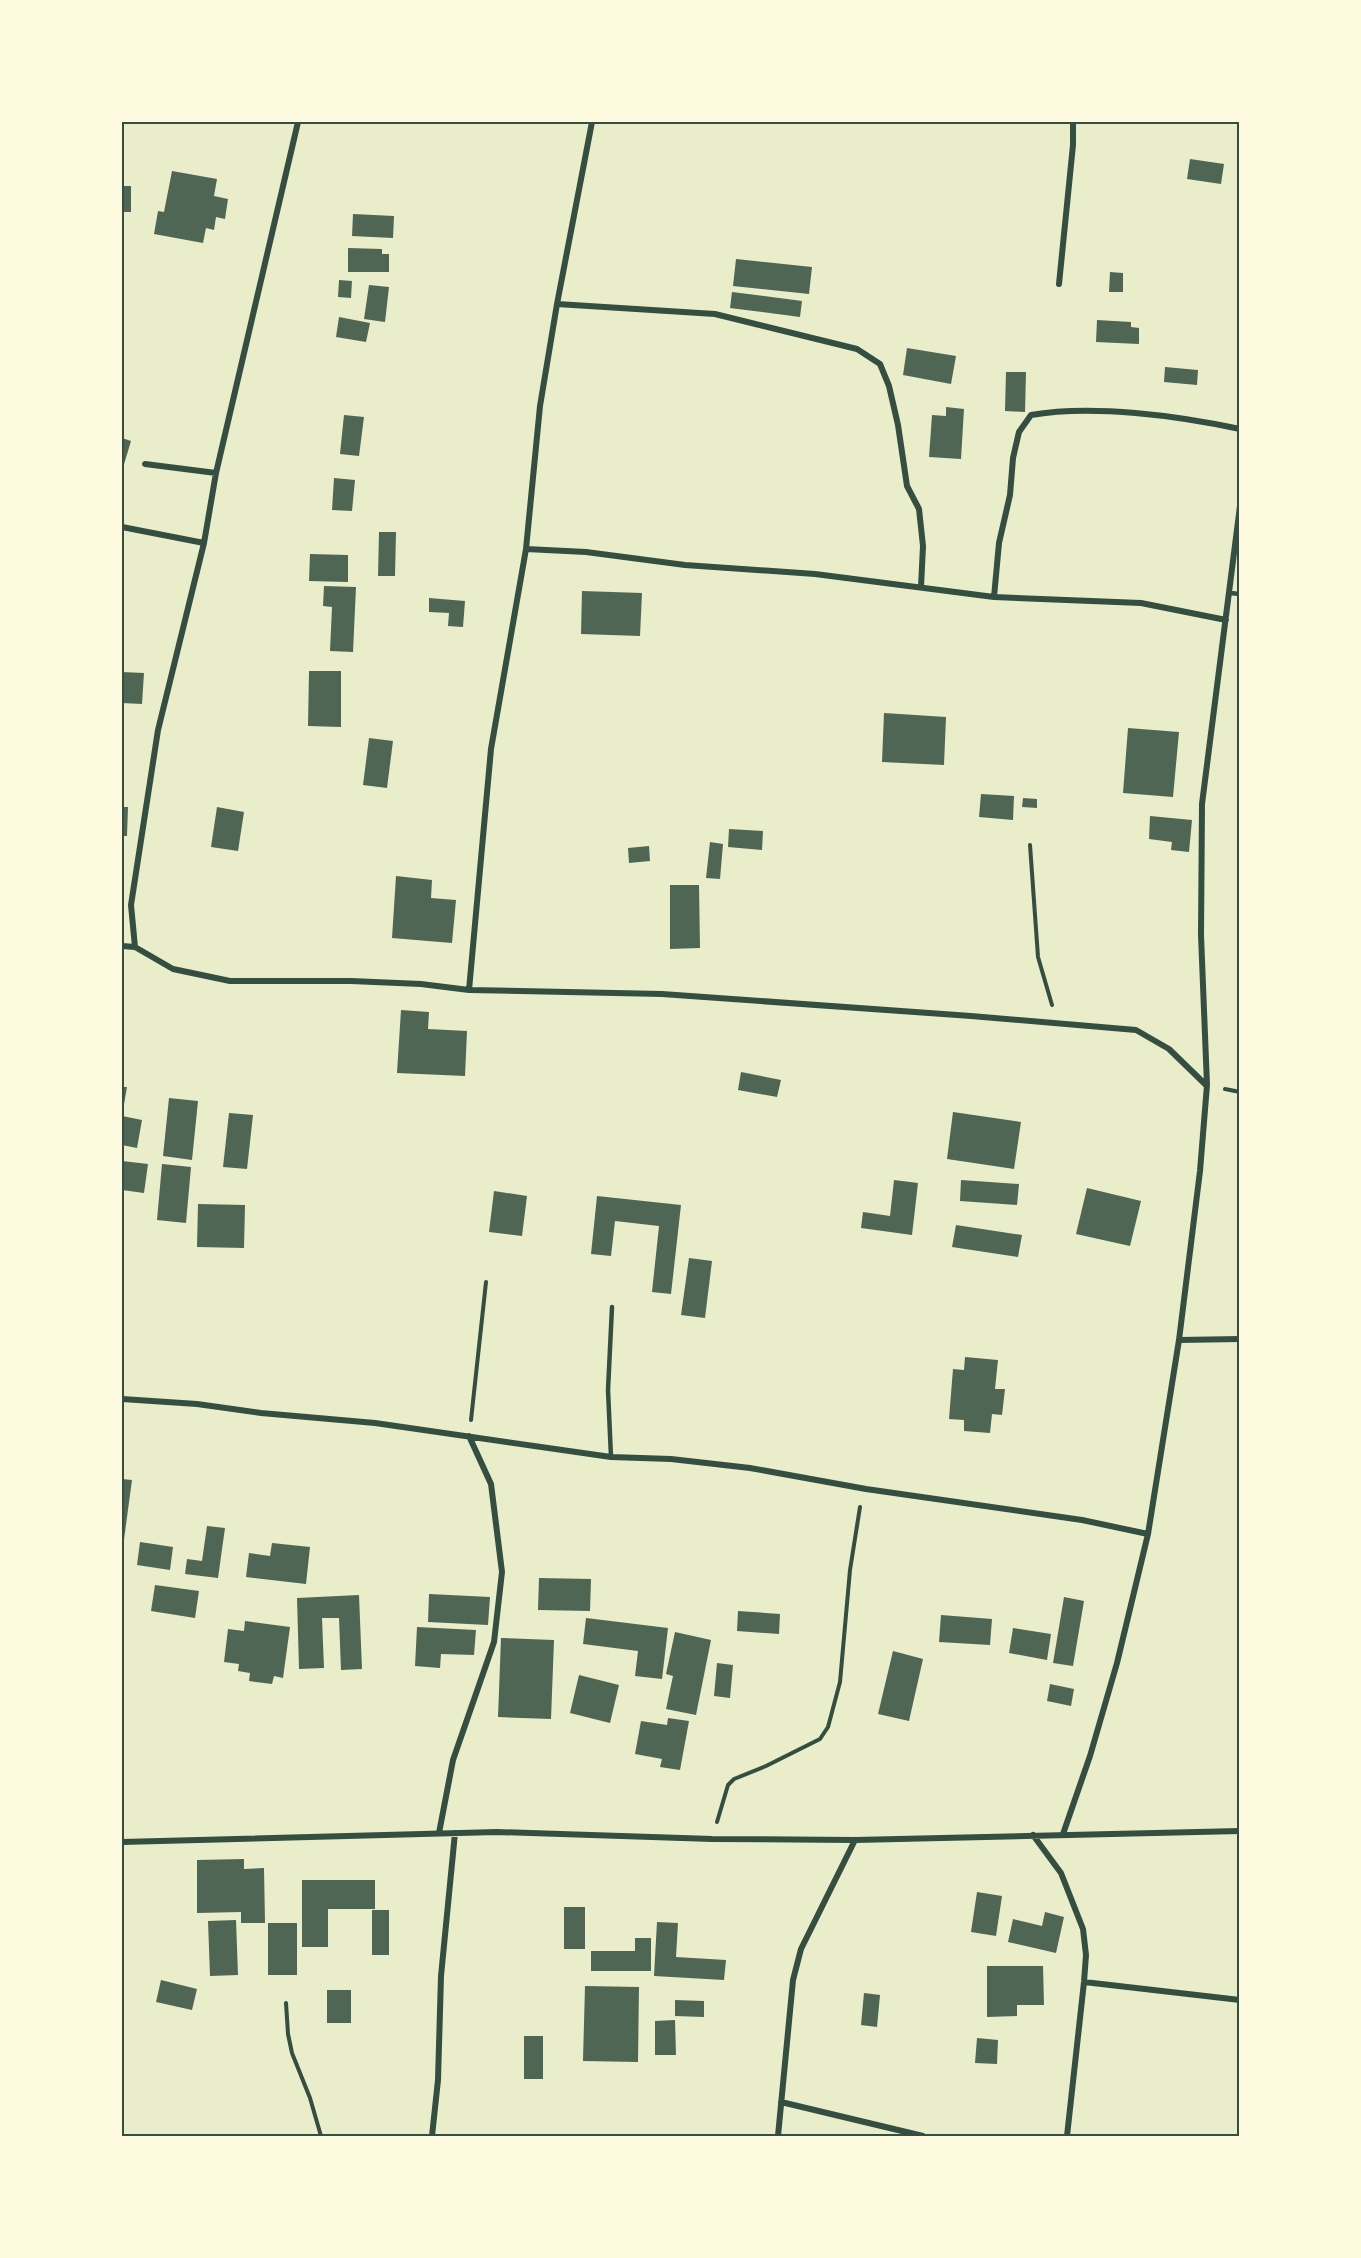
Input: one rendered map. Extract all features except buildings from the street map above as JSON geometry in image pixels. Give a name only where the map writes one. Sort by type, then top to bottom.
[{"type":"street","points":[[135,947],[131,905],[158,730],[204,543],[216,473],[298,122]]},
{"type":"street","points":[[469,990],[491,749],[526,549],[540,406],[592,122]]},
{"type":"street","points":[[1059,284],[1073,145],[1073,122]]},
{"type":"street","points":[[557,304],[715,314],[857,349],[880,364],[889,386],[898,425],[907,486],[919,509],[923,546],[921,587]]},
{"type":"street","points":[[994,597],[999,543],[1010,495],[1018,432],[1031,415],[1048,412],[1127,413],[1202,421],[1239,429]]},
{"type":"street","points":[[145,464],[216,473]]},
{"type":"street","points":[[1063,1834],[1090,1756],[1117,1663],[1148,1534],[1179,1340],[1200,1171],[1206,1085],[1201,936],[1202,804],[1239,506]]},
{"type":"street","points":[[122,527],[204,543]]},
{"type":"street","points":[[526,549],[586,552],[685,565],[815,574],[994,597],[1141,603],[1226,620]]},
{"type":"street","points":[[122,946],[135,947],[173,969],[230,981],[363,981],[421,984],[469,990],[662,994],[1136,1030],[1169,1049],[1206,1085]]},
{"type":"street","points":[[1179,1340],[1239,1339]]},
{"type":"street","points":[[122,1399],[197,1404],[261,1413],[375,1423],[611,1457],[672,1459],[750,1468],[866,1489],[1082,1520],[1148,1534]]},
{"type":"street","points":[[440,1833],[453,1760],[494,1642],[502,1572],[491,1484],[469,1436]]},
{"type":"street","points":[[122,1842],[497,1832],[712,1839],[855,1840],[1239,1831]]},
{"type":"street","points":[[432,2136],[438,2080],[441,1976],[455,1833]]},
{"type":"street","points":[[1033,1835],[1061,1873],[1083,1929],[1086,1954],[1067,2136]]},
{"type":"street","points":[[778,2136],[793,1980],[801,1949],[855,1840]]},
{"type":"street","points":[[1084,1982],[1239,2000]]},
{"type":"street","points":[[781,2102],[923,2136]]},
{"type":"lane","points":[[1230,593],[1239,594]]},
{"type":"lane","points":[[611,1457],[609,1390],[612,1307]]},
{"type":"path","points":[[1030,845],[1038,957],[1059,1023]]},
{"type":"path","points":[[469,1436],[486,1281]]},
{"type":"path","points":[[712,1839],[728,1785],[734,1779],[820,1739],[828,1727],[840,1682],[857,1516],[866,1489]]},
{"type":"path","points":[[286,2003],[292,2053],[310,2098],[321,2136]]}]
